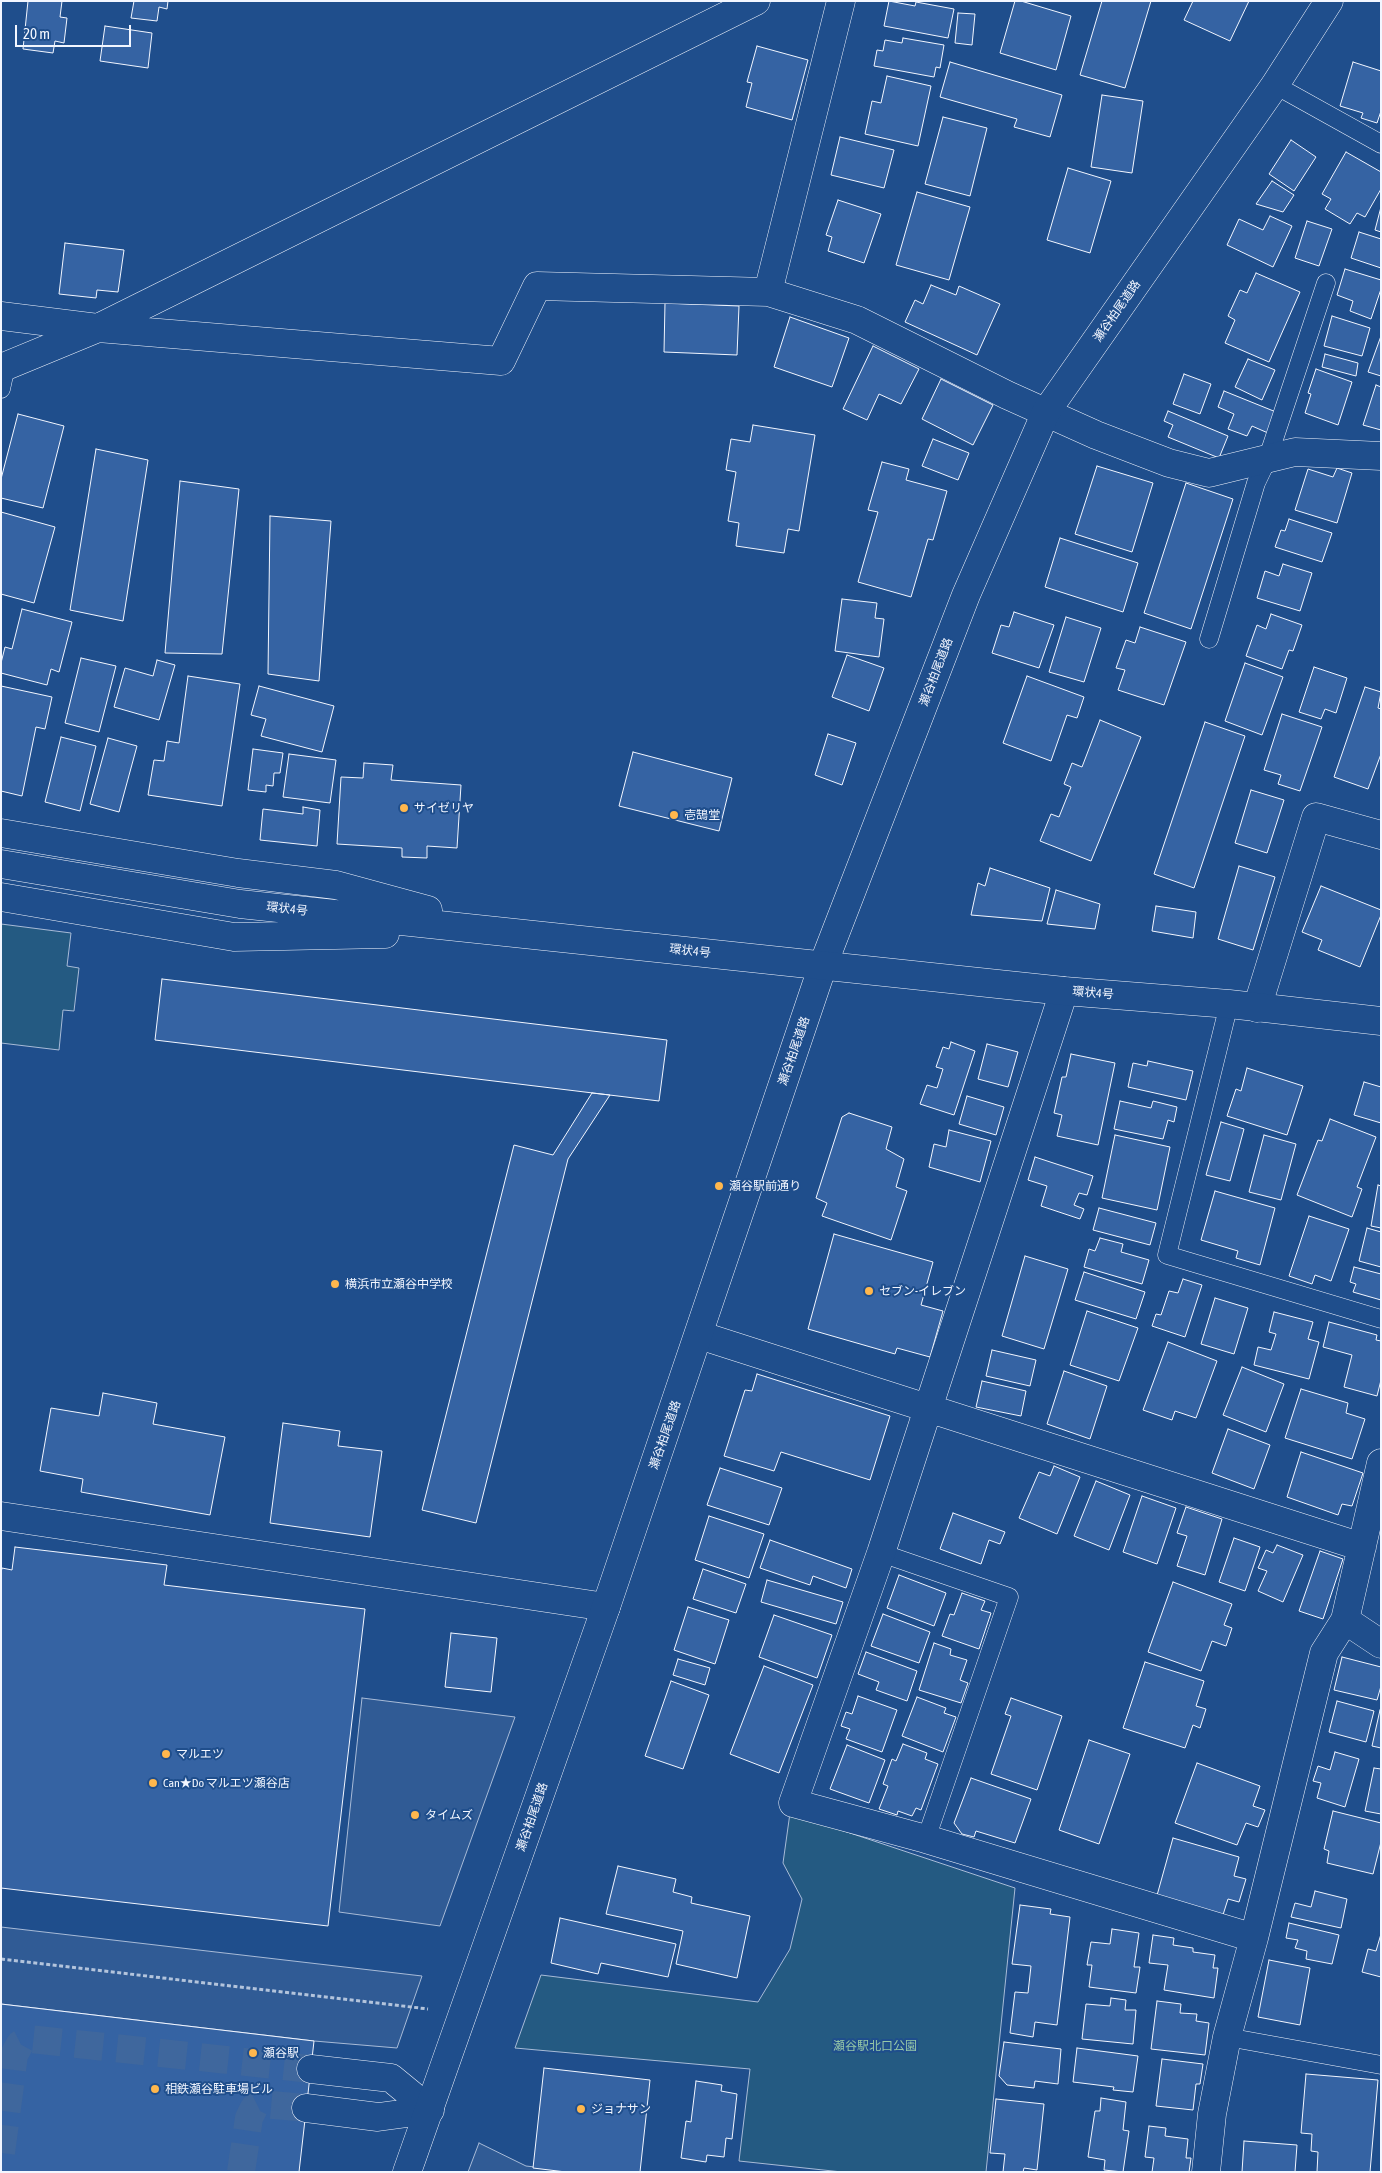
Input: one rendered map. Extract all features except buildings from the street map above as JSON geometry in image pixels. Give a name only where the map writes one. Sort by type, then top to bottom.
[{"type":"street","points":[[3,374],[756,1]]},
{"type":"street","points":[[768,292],[841,1]]},
{"type":"street","name":"瀬谷柏尾道路","points":[[407,2172],[606,1607],[823,965],[966,595],[1046,412],[1275,85],[1329,1]]},
{"type":"street","points":[[1,316],[98,328],[500,361],[537,286],[768,292],[857,320],[1007,395],[1096,435],[1169,463],[1209,472],[1295,452],[1381,456]]},
{"type":"street","points":[[1257,1008],[1316,817],[1381,835]]},
{"type":"street","points":[[1,833],[238,873],[336,885],[506,932]]},
{"type":"street","name":"環状4号","points":[[1,864],[240,904],[1064,991],[1229,1004],[1381,1021]]},
{"type":"street","points":[[1,897],[234,937],[506,932]]},
{"type":"street","points":[[1064,991],[881,1553],[793,1803],[926,1839],[1254,1938]]},
{"type":"street","points":[[699,1335],[1362,1547]]},
{"type":"street","points":[[1206,2172],[1212,2114],[1227,2037],[1254,1938],[1324,1653],[1345,1620],[1381,1463]]},
{"type":"street","points":[[1,1516],[606,1607]]},
{"type":"street","points":[[1345,1620],[1381,1644]]},
{"type":"street","points":[[311,2069],[391,2078],[430,2110]]},
{"type":"street","points":[[306,2108],[378,2117],[430,2110]]},
{"type":"lane","points":[[1275,85],[1381,144]]},
{"type":"lane","points":[[1209,639],[1256,482],[1267,460],[1326,284]]},
{"type":"lane","points":[[1229,1004],[1167,1255],[1381,1319]]},
{"type":"lane","points":[[881,1553],[1010,1597],[926,1839]]},
{"type":"lane","points":[[1227,2037],[1381,2065]]},
{"type":"path","points":[[1,1959],[462,2013]]},
{"type":"green space","points":[[1,924],[71,933],[67,966],[79,968],[74,1011],[63,1010],[59,1050],[1,1043]]},
{"type":"green space","name":"瀬谷駅北口公園","points":[[790,1813],[1015,1888],[986,2172],[842,2172],[739,2161],[750,2069],[515,2048],[541,1975],[758,2002],[790,1949],[802,1899],[783,1863]]},
{"type":"shaded area","name":"タイムズ","points":[[362,1698],[515,1717],[440,1926],[339,1912]]},
{"type":"shaded area","points":[[1,1927],[422,1976],[397,2048],[314,2041],[1,2004]]},
{"type":"shaded area","points":[[479,2143],[526,2166],[579,2172],[468,2172]]},
{"type":"tunnel","points":[[1,2153],[14,2055],[20,2044],[30,2039],[311,2069]]},
{"type":"tunnel","points":[[241,2172],[249,2118],[254,2108],[262,2104],[306,2108]]},
{"type":"place","name":"サイゼリヤ","points":[[404,808]]},
{"type":"place","name":"壱鵠堂","points":[[674,815]]},
{"type":"place","name":"瀬谷駅前通り","points":[[719,1186]]},
{"type":"place","name":"横浜市立瀬谷中学校","points":[[335,1284]]},
{"type":"place","name":"セブン-イレブン","points":[[869,1291]]},
{"type":"place","name":"マルエツ","points":[[166,1754]]},
{"type":"place","name":"Can★Do マルエツ瀬谷店","points":[[153,1783]]},
{"type":"place","name":"タイムズ","points":[[415,1815]]},
{"type":"place","name":"瀬谷駅","points":[[253,2053]]},
{"type":"place","name":"相鉄瀬谷駐車場ビル","points":[[155,2089]]},
{"type":"place","name":"ジョナサン","points":[[581,2109]]}]
